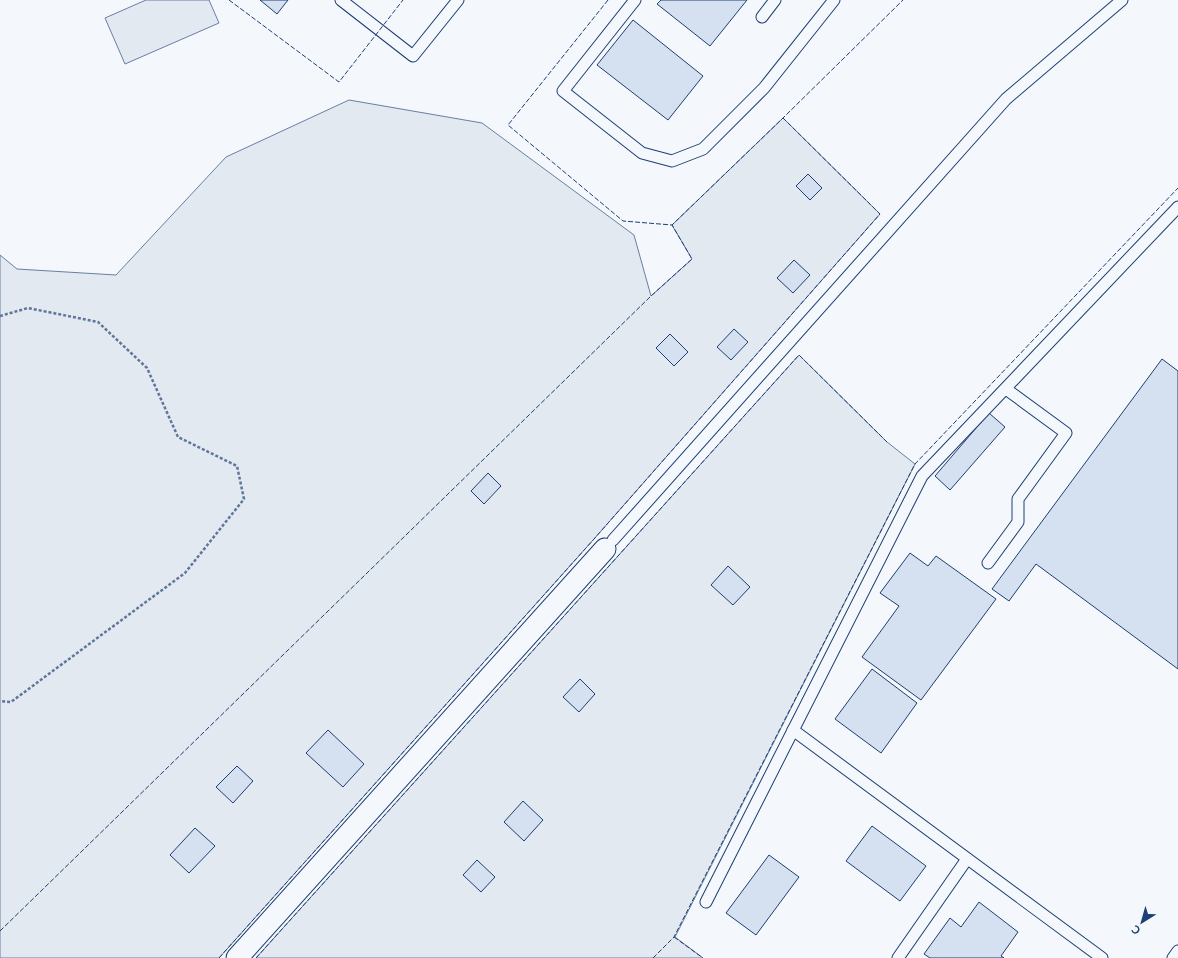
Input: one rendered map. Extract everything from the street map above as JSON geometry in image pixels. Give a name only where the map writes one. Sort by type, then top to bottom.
[{"type":"street","points":[[237,958],[609,545]]},
{"type":"lane","points":[[341,0],[413,56],[458,0]]},
{"type":"lane","points":[[634,0],[562,91],[642,153],[672,161],[704,149],[764,88],[834,0]]},
{"type":"lane","points":[[762,17],[775,0]]},
{"type":"lane","points":[[609,545],[1006,99],[1122,0]]},
{"type":"lane","points":[[706,902],[922,476],[1178,207]]},
{"type":"lane","points":[[988,563],[1018,522],[1018,499],[1066,433],[1006,389]]},
{"type":"lane","points":[[793,730],[1102,958]]},
{"type":"lane","points":[[898,958],[967,858]]},
{"type":"lane","points":[[1173,958],[1178,951]]},
{"type":"path","points":[[0,316],[28,308],[98,322],[147,368],[178,437],[237,466],[244,500],[185,573],[11,702],[0,701]]},
{"type":"shaded area","points":[[146,0],[209,0],[219,23],[125,64],[105,18]]},
{"type":"shaded area","points":[[349,100],[482,123],[634,235],[651,296],[692,259],[672,225],[783,118],[880,214],[594,539],[219,958],[0,958],[0,255],[17,269],[116,275],[226,157]]},
{"type":"shaded area","points":[[799,355],[887,442],[915,464],[675,937],[703,958],[256,958]]},
{"type":"building","points":[[260,0],[288,0],[277,14]]},
{"type":"building","points":[[661,0],[747,0],[710,46],[657,4]]},
{"type":"building","points":[[633,20],[703,76],[668,120],[597,65]]},
{"type":"building","points":[[808,174],[822,188],[810,200],[796,186]]},
{"type":"building","points":[[794,260],[810,275],[793,293],[777,278]]},
{"type":"building","points":[[734,329],[748,342],[731,360],[717,347]]},
{"type":"building","points":[[670,334],[688,352],[674,366],[656,348]]},
{"type":"building","points":[[1162,359],[1178,371],[1178,669],[1036,564],[1009,601],[992,589]]},
{"type":"building","points":[[989,413],[1005,427],[950,490],[935,476]]},
{"type":"building","points":[[488,473],[501,486],[484,504],[471,491]]},
{"type":"building","points":[[910,553],[928,566],[936,556],[996,599],[921,700],[862,657],[899,606],[880,593]]},
{"type":"building","points":[[728,566],[750,587],[733,605],[711,585]]},
{"type":"building","points":[[872,669],[917,703],[881,753],[835,719]]},
{"type":"building","points":[[580,679],[595,694],[579,712],[563,697]]},
{"type":"building","points":[[328,730],[364,764],[343,787],[306,753]]},
{"type":"building","points":[[237,766],[253,781],[233,803],[216,787]]},
{"type":"building","points":[[523,801],[543,820],[524,841],[504,822]]},
{"type":"building","points":[[872,826],[926,866],[900,901],[846,861]]},
{"type":"building","points":[[195,828],[215,846],[189,873],[170,855]]},
{"type":"building","points":[[769,855],[799,877],[756,935],[726,913]]},
{"type":"building","points":[[477,860],[495,877],[481,892],[463,875]]},
{"type":"building","points":[[979,902],[1018,932],[1001,956],[1004,958],[930,958],[924,954],[950,918],[961,927]]},
{"type":"fence","points":[[229,0],[339,82],[403,0]]},
{"type":"fence","points":[[608,0],[508,125],[623,221],[672,225],[903,0]]},
{"type":"fence","points":[[219,958],[594,539],[880,214],[783,118]]},
{"type":"fence","points":[[653,958],[674,937],[915,464],[1178,188]]},
{"type":"fence","points":[[0,931],[651,296],[692,259],[672,225]]},
{"type":"fence","points":[[256,958],[799,355],[887,442]]},
{"type":"fence","points":[[674,937],[703,958]]}]
